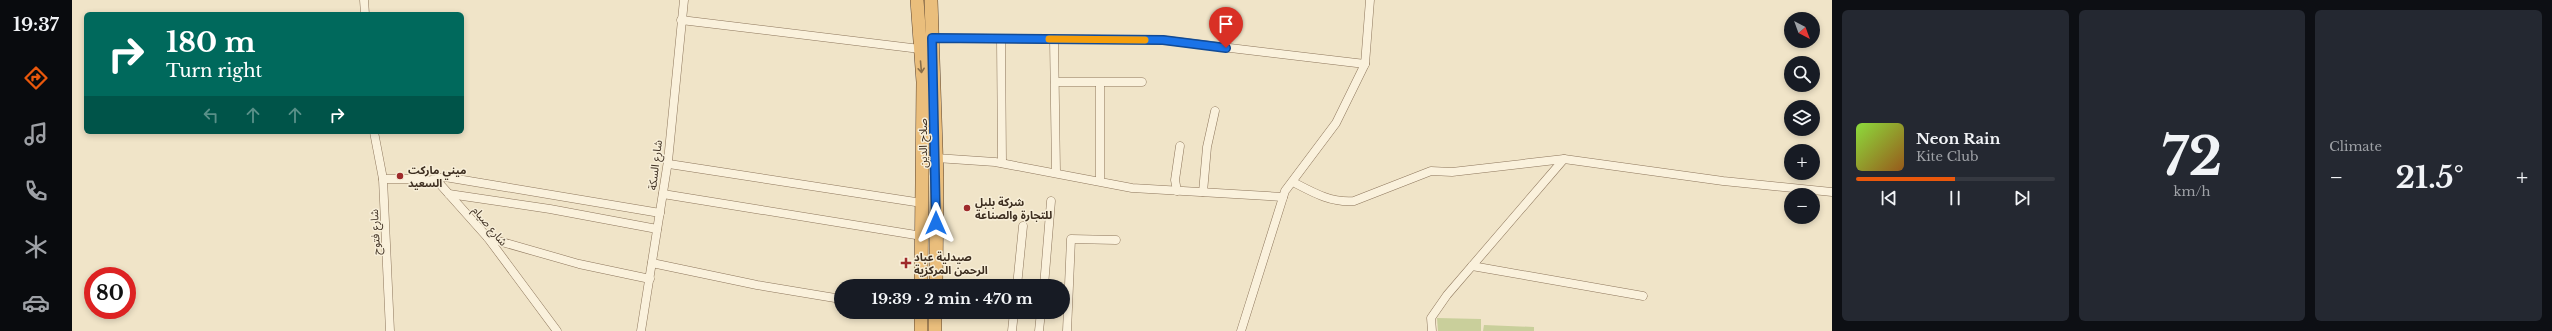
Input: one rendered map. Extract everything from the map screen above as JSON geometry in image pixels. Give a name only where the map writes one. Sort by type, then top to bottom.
[{"type":"highway","name":"صلاح الدين","points":[[917,0],[923,82],[921,279]]},
{"type":"highway","name":"صلاح الدين","points":[[931,0],[936,158],[936,279]]},
{"type":"highway","points":[[920,331],[921,319]]},
{"type":"highway","points":[[935,319],[935,331]]},
{"type":"street","points":[[364,0],[365,12]]},
{"type":"street","name":"شارع السكة","points":[[641,331],[668,161],[684,0]]},
{"type":"street","points":[[1241,331],[1283,197],[1336,123],[1365,64],[1370,0]]},
{"type":"street","points":[[681,20],[920,50]]},
{"type":"street","points":[[932,38],[1163,40],[1365,64]]},
{"type":"street","points":[[1001,39],[1002,163]]},
{"type":"street","points":[[1054,39],[1056,172]]},
{"type":"street","points":[[1054,82],[1142,82]]},
{"type":"street","points":[[1100,83],[1100,181]]},
{"type":"street","points":[[1203,192],[1207,147],[1215,111]]},
{"type":"street","name":"شارع فتوح","points":[[374,134],[383,179],[390,331]]},
{"type":"street","points":[[1176,191],[1175,180],[1180,146]]},
{"type":"street","points":[[936,158],[1002,163],[1056,172],[1132,188],[1283,197]]},
{"type":"street","points":[[1293,182],[1312,192],[1344,202],[1354,201],[1431,171],[1452,172],[1564,159],[1723,181],[1832,192]]},
{"type":"street","points":[[1432,331],[1431,318],[1472,266],[1564,159]]},
{"type":"street","points":[[668,161],[669,164],[922,203]]},
{"type":"street","points":[[383,179],[432,180],[445,177],[660,214]]},
{"type":"street","name":"شارع صيام","points":[[432,180],[439,183],[488,238],[556,331]]},
{"type":"street","points":[[449,194],[550,209],[657,229]]},
{"type":"street","points":[[663,194],[922,236]]},
{"type":"street","points":[[1045,279],[1051,201]]},
{"type":"street","points":[[1018,279],[1023,226]]},
{"type":"street","points":[[488,238],[579,264],[650,279]]},
{"type":"street","points":[[1067,331],[1071,239],[1116,240]]},
{"type":"street","points":[[652,263],[757,285],[834,298]]},
{"type":"street","points":[[1472,266],[1643,296]]},
{"type":"street","points":[[1012,331],[1013,319]]},
{"type":"street","points":[[1039,331],[1040,319]]},
{"type":"green space","points":[[1437,318],[1481,319],[1481,331],[1438,331]]},
{"type":"green space","points":[[1484,325],[1534,327],[1534,331],[1483,331]]},
{"type":"slow traffic","points":[[1049,39],[1145,40]]},
{"type":"place","name":"ميني ماركت السعيد","points":[[400,176]]},
{"type":"place","name":"شركة بلبل للتجارة والصناعة","points":[[967,208]]},
{"type":"place","name":"صيدلية عباد الرحمن المركزية","points":[[906,263]]},
{"type":"route","points":[[936,223],[937,176],[932,38],[1163,40],[1226,48]]}]
